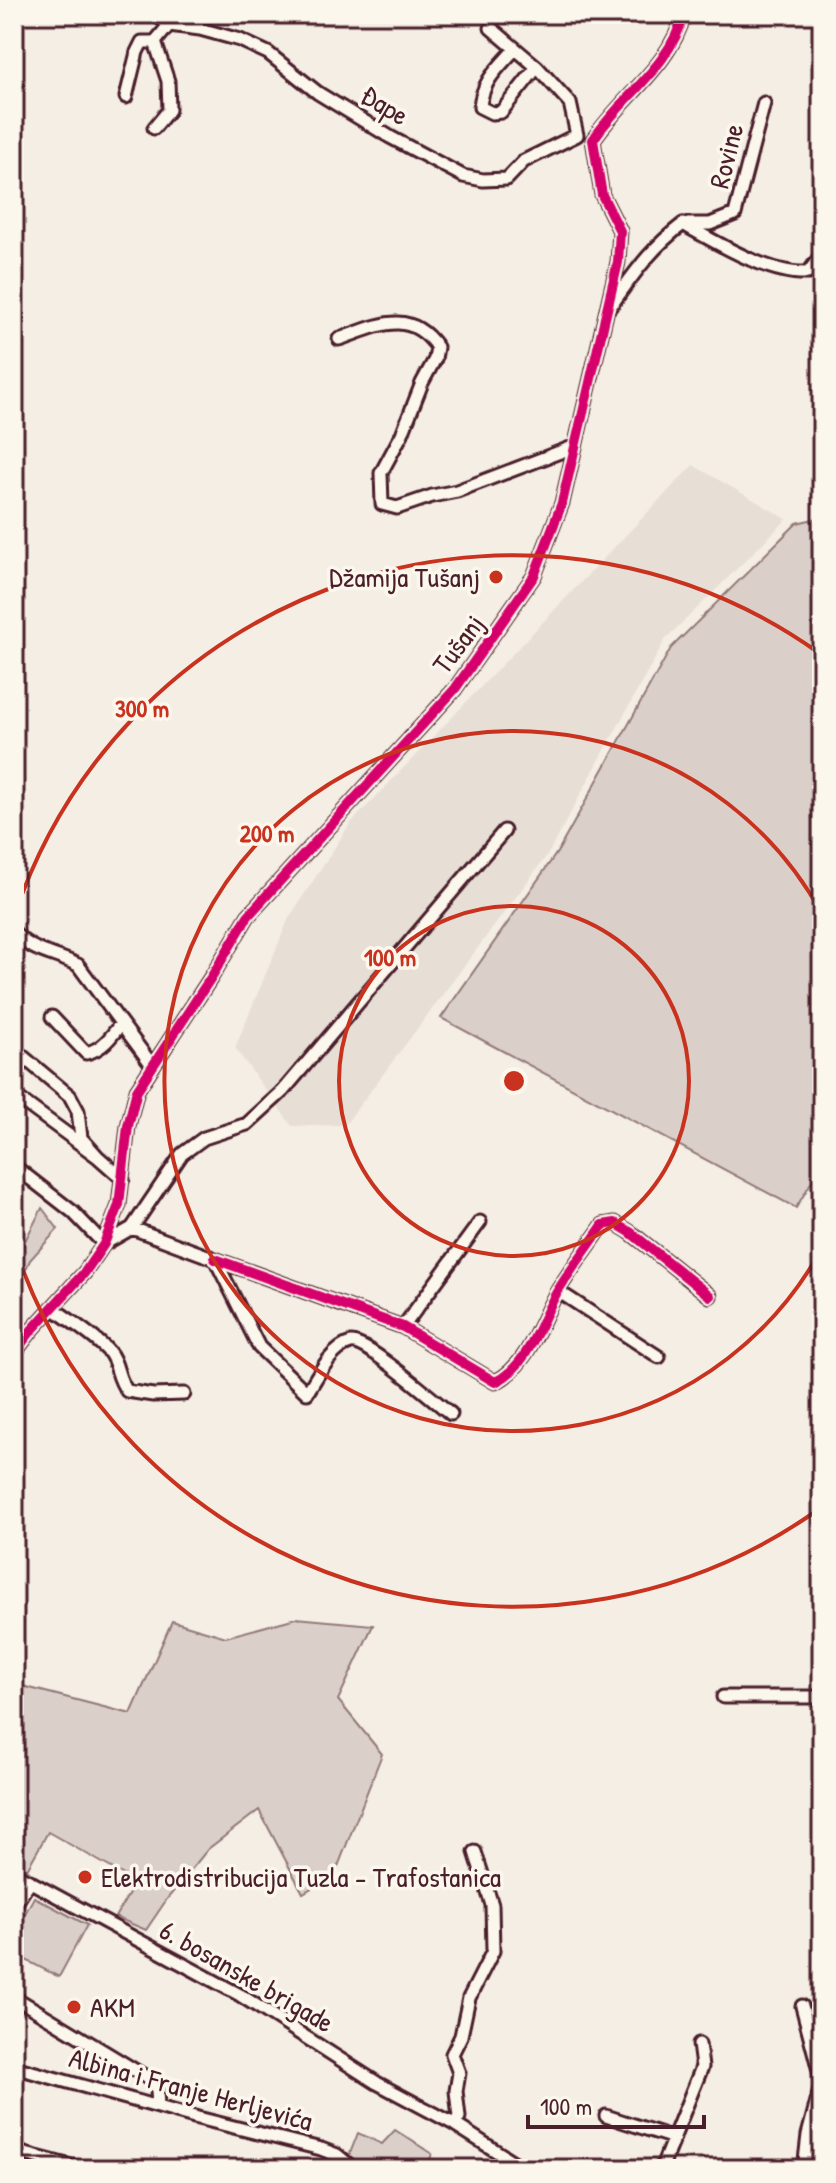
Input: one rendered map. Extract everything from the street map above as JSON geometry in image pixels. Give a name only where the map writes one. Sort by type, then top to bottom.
[{"type":"street","name":"Đape","points":[[155,14],[169,25],[200,29],[240,40],[268,53],[318,93],[390,137],[463,176],[483,180],[507,179],[524,161],[577,135]]},
{"type":"street","points":[[491,28],[537,67],[570,103],[577,135],[593,140],[610,115],[661,61],[684,14]]},
{"type":"street","points":[[155,42],[169,25]]},
{"type":"street","points":[[126,97],[142,42],[155,42]]},
{"type":"street","points":[[154,128],[169,110],[168,81],[155,42]]},
{"type":"street","points":[[515,49],[486,82],[480,107],[492,113],[501,112],[537,67]]},
{"type":"street","name":"Rovine","points":[[683,224],[710,224],[735,214],[764,103]]},
{"type":"street","name":"Tušanj","points":[[14,1353],[85,1272],[104,1244],[119,1205],[128,1126],[137,1090],[248,916],[455,689],[534,576],[562,503],[618,262],[620,231],[602,195],[593,140]]},
{"type":"street","points":[[683,224],[727,248],[789,272],[808,273],[822,254]]},
{"type":"street","name":"Tušanj","points":[[604,315],[644,259],[683,224]]},
{"type":"street","points":[[339,339],[390,322],[410,323],[428,335],[437,347],[435,359],[402,434],[381,473],[382,504],[397,508],[457,491],[573,447]]},
{"type":"street","points":[[14,1166],[73,1212],[104,1244],[132,1228],[182,1154],[204,1138],[247,1124],[283,1091],[504,831]]},
{"type":"street","points":[[14,839],[14,851]]},
{"type":"street","points":[[14,932],[25,944],[78,965],[152,1065]]},
{"type":"street","points":[[52,1017],[86,1053],[109,1039],[121,1023]]},
{"type":"street","points":[[15,1050],[70,1096],[78,1111],[81,1138],[98,1157]]},
{"type":"street","points":[[14,1095],[123,1179]]},
{"type":"street","points":[[403,1327],[480,1222]]},
{"type":"street","points":[[132,1228],[403,1327],[495,1382],[509,1376],[535,1338],[558,1291],[603,1225],[615,1223],[710,1296]]},
{"type":"street","points":[[215,1259],[259,1347],[307,1393],[330,1359],[348,1344],[357,1343],[375,1353],[451,1414]]},
{"type":"street","points":[[558,1291],[659,1357]]},
{"type":"street","points":[[53,1308],[107,1350],[115,1362],[118,1379],[127,1391],[153,1395],[184,1394]]},
{"type":"street","points":[[723,1697],[822,1697]]},
{"type":"street","points":[[454,2124],[459,2117],[456,2091],[459,2073],[452,2054],[461,2036],[469,1998],[493,1951],[492,1905],[475,1852]]},
{"type":"street","name":"6. bosanske brigade","points":[[14,1873],[240,1995],[377,2083],[454,2124],[524,2169]]},
{"type":"street","points":[[14,1906],[30,1881]]},
{"type":"street","points":[[14,1997],[151,2080],[157,2090],[158,2107]]},
{"type":"street","points":[[802,2006],[822,2082],[808,2135],[804,2169]]},
{"type":"street","points":[[661,2169],[702,2067],[699,2044]]},
{"type":"street","name":"Albina i Franje Herljevića","points":[[14,2067],[321,2149],[337,2155],[348,2164],[349,2169]]},
{"type":"street","points":[[606,2116],[674,2138]]},
{"type":"street","points":[[14,2151],[82,2169]]},
{"type":"shaded area","points":[[693,465],[787,519],[665,640],[548,854],[345,1125],[292,1126],[235,1048],[289,918],[350,824]]},
{"type":"shaded area","points":[[822,517],[822,1164],[796,1208],[441,1018],[558,851],[671,648],[797,523]]},
{"type":"shaded area","points":[[42,1208],[58,1229],[30,1260],[14,1295],[14,1262]]},
{"type":"shaded area","points":[[296,1618],[373,1625],[338,1700],[382,1754],[335,1874],[303,1893],[259,1810],[208,1849],[146,1930],[115,1917],[136,1882],[48,1832],[27,1869],[14,1861],[14,1692],[18,1685],[131,1714],[172,1621],[226,1637]]},
{"type":"shaded area","points":[[34,1897],[87,1925],[59,1977],[14,1954],[14,1934]]},
{"type":"shaded area","points":[[395,2130],[432,2154],[426,2169],[364,2169],[349,2156],[358,2133],[382,2144]]},
{"type":"cycle path","points":[[14,1353],[85,1272],[104,1244],[119,1205],[128,1126],[137,1090],[248,916],[455,689],[534,576],[562,503],[618,262],[620,231],[602,195],[593,140],[657,66],[677,33],[684,14]]},
{"type":"cycle path","points":[[215,1259],[403,1327],[495,1382],[525,1355],[557,1292],[603,1225],[615,1223],[630,1232],[710,1296]]},
{"type":"place","name":"Džamija Tušanj","points":[[496,577]]},
{"type":"place","name":"Elektrodistribucija Tuzla - Trafostanica","points":[[85,1877]]},
{"type":"place","name":"AKM","points":[[74,2007]]}]
